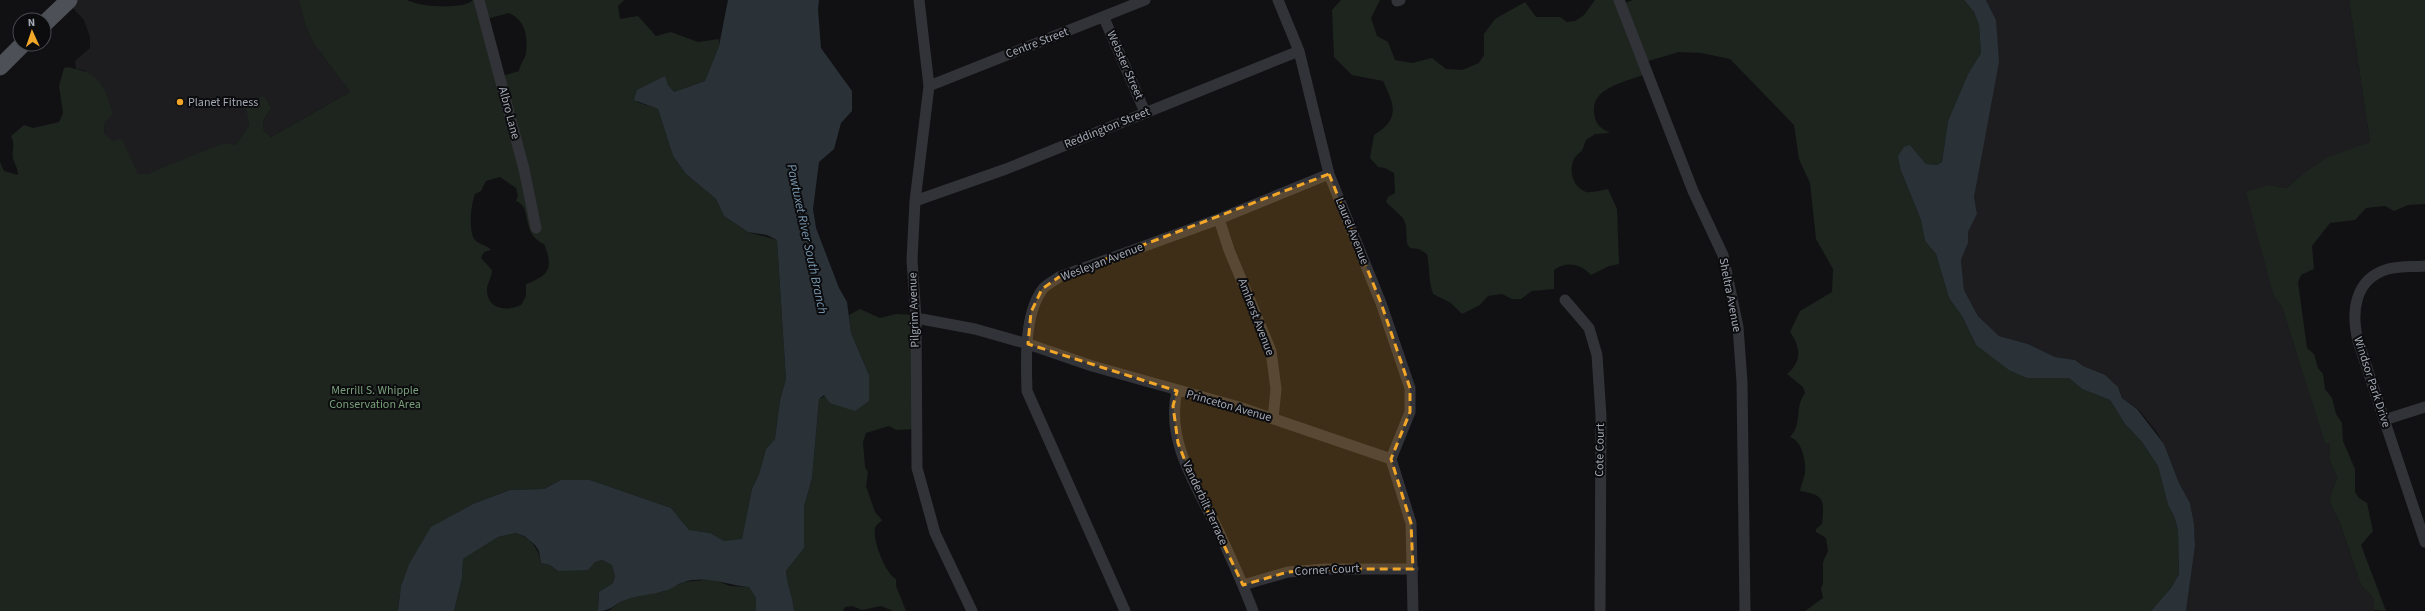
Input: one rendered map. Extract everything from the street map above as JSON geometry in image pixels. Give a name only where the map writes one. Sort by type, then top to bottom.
[{"type":"main road","points":[[52,16],[68,0]]},
{"type":"main road","points":[[0,66],[15,52]]},
{"type":"street","name":"Albro Lane","points":[[479,0],[524,169],[536,228]]},
{"type":"street","name":"Pilgrim Avenue","points":[[919,0],[929,86],[915,201],[912,260],[916,318],[917,468],[935,533],[972,611]]},
{"type":"street","name":"Centre Street","points":[[929,86],[1104,18],[1145,0]]},
{"type":"street","name":"Laurel Avenue","points":[[1278,0],[1299,51],[1330,174],[1384,310],[1410,388],[1410,412],[1391,459]]},
{"type":"street","name":"Sheltra Avenue","points":[[1619,0],[1693,190],[1723,255],[1738,327],[1744,445],[1745,611]]},
{"type":"street","name":"Webster Street","points":[[1104,18],[1145,112]]},
{"type":"street","name":"Reddington Street","points":[[915,201],[1006,169],[1299,51]]},
{"type":"street","name":"Wesleyan Avenue","points":[[1126,611],[1027,391],[1028,344],[1031,312],[1042,289],[1060,277],[1219,219],[1330,174]]},
{"type":"street","name":"Amherst Avenue","points":[[1219,219],[1229,250],[1271,352],[1276,389],[1273,419]]},
{"type":"street","name":"Windsor Park Drive","points":[[2424,536],[2384,420],[2355,328],[2355,306],[2358,296],[2369,281],[2384,271],[2425,266]]},
{"type":"street","name":"Cote Court","points":[[1565,300],[1589,328],[1597,355],[1601,416],[1600,611]]},
{"type":"street","name":"Princeton Avenue","points":[[916,318],[975,329],[1028,344],[1177,391],[1273,419],[1391,459]]},
{"type":"street","name":"Vanderbilt Terrace","points":[[1177,391],[1173,406],[1178,443],[1192,481],[1243,585],[1253,611]]},
{"type":"street","points":[[2384,420],[2425,407]]},
{"type":"street","points":[[1391,459],[1411,523],[1413,611]]},
{"type":"street","name":"Corner Court","points":[[1243,585],[1288,572],[1318,569],[1413,568]]},
{"type":"highlighted area","points":[[1329,174],[1381,303],[1410,388],[1410,412],[1391,459],[1411,523],[1413,569],[1326,569],[1288,572],[1243,585],[1193,481],[1178,443],[1173,406],[1177,391],[1028,344],[1031,312],[1042,289],[1059,277]]},
{"type":"shaded area","points":[[68,0],[299,0],[305,25],[314,44],[350,92],[271,137],[264,131],[263,123],[271,108],[264,97],[246,102],[249,125],[236,145],[147,174],[138,174],[104,133],[105,122],[84,70],[76,69],[75,61],[90,48],[90,37],[84,20],[67,2]]},
{"type":"shaded area","points":[[1986,0],[2349,0],[2370,142],[2300,176],[2287,188],[2268,185],[2274,297],[2282,307],[2325,442],[2330,443],[2329,459],[2337,477],[2329,501],[2340,523],[2361,585],[2374,599],[2375,611],[2186,611],[2195,546],[2194,524],[2190,503],[2179,483],[2164,444],[2156,431],[2138,409],[2122,398],[2118,387],[2105,376],[2083,366],[2075,360],[2055,357],[2028,344],[1999,336],[1978,316],[1964,290],[1961,260],[1968,243],[1968,232],[1977,214],[1974,197],[1996,20]]},
{"type":"green space","name":"Merrill S. Whipple Conservation Area","points":[[299,0],[407,0],[431,6],[451,6],[461,5],[473,0],[624,0],[618,6],[620,19],[638,16],[656,36],[671,32],[698,42],[719,39],[719,46],[705,81],[674,92],[668,85],[665,77],[637,102],[658,109],[673,156],[686,174],[716,199],[724,216],[748,232],[777,240],[786,379],[780,400],[775,439],[766,449],[759,474],[752,489],[742,540],[724,541],[710,533],[689,530],[671,508],[590,480],[561,480],[544,489],[510,490],[473,504],[432,527],[409,564],[401,586],[398,611],[0,611],[0,162],[4,171],[18,175],[13,159],[13,143],[11,136],[24,125],[33,128],[59,122],[63,113],[59,86],[64,68],[69,67],[92,75],[101,84],[113,113],[105,122],[104,133],[112,141],[122,139],[138,174],[147,174],[224,143],[236,145],[249,125],[245,102],[264,96],[271,108],[263,122],[264,131],[271,137],[350,92],[314,44],[305,25]],"holes":[[[509,13],[522,24],[526,34],[526,53],[519,71],[502,76],[486,19]],[[500,177],[516,188],[518,196],[516,201],[521,204],[524,209],[532,234],[537,240],[544,244],[549,259],[549,265],[544,274],[540,278],[526,284],[526,296],[521,305],[509,308],[498,307],[490,300],[487,288],[492,270],[481,258],[484,252],[491,250],[475,240],[471,230],[471,211],[475,194],[481,191],[486,181]]]},
{"type":"green space","points":[[1341,0],[1380,0],[1371,18],[1377,36],[1388,42],[1395,60],[1412,63],[1432,58],[1446,69],[1462,70],[1479,63],[1484,55],[1484,34],[1495,19],[1525,2],[1536,17],[1560,17],[1567,22],[1575,21],[1584,15],[1595,0],[1619,0],[1622,4],[1633,0],[1964,0],[1974,12],[1979,25],[1981,53],[1968,74],[1948,121],[1942,162],[1937,165],[1926,164],[1910,145],[1901,171],[1921,220],[1925,241],[1936,254],[1949,298],[1962,316],[1976,345],[2027,378],[2069,378],[2082,389],[2110,400],[2125,424],[2142,442],[2158,466],[2168,505],[2174,516],[2178,530],[2179,574],[2171,588],[2151,611],[1805,611],[1823,598],[1821,588],[1823,584],[1823,562],[1828,551],[1826,538],[1816,532],[1816,529],[1822,524],[1822,500],[1815,495],[1800,491],[1805,473],[1805,462],[1798,442],[1790,437],[1796,427],[1800,404],[1805,393],[1803,387],[1787,374],[1795,364],[1798,354],[1796,343],[1790,332],[1800,311],[1832,292],[1833,269],[1816,239],[1810,183],[1799,159],[1794,125],[1730,59],[1701,53],[1679,52],[1645,62],[1646,74],[1612,86],[1598,96],[1595,103],[1595,120],[1600,127],[1610,133],[1595,134],[1586,140],[1582,151],[1577,155],[1572,166],[1573,178],[1580,189],[1586,192],[1594,192],[1608,189],[1617,209],[1619,264],[1609,266],[1591,275],[1583,268],[1578,266],[1568,264],[1563,265],[1554,270],[1554,289],[1532,291],[1521,299],[1512,299],[1502,294],[1488,296],[1480,305],[1462,314],[1451,303],[1433,294],[1430,284],[1427,254],[1419,249],[1410,248],[1407,244],[1406,225],[1403,218],[1386,202],[1388,197],[1395,193],[1394,173],[1385,168],[1378,167],[1370,158],[1374,135],[1388,123],[1393,111],[1392,105],[1383,81],[1352,75],[1334,57],[1332,10]]},
{"type":"green space","points":[[2349,0],[2425,0],[2425,204],[2408,205],[2394,211],[2385,206],[2366,208],[2355,220],[2330,223],[2312,246],[2314,269],[2301,275],[2298,282],[2307,348],[2314,354],[2318,368],[2323,374],[2325,389],[2332,398],[2336,414],[2342,423],[2343,441],[2355,469],[2355,492],[2359,498],[2367,503],[2373,531],[2361,545],[2386,611],[2374,610],[2374,599],[2361,585],[2340,523],[2329,501],[2337,477],[2329,459],[2330,443],[2325,443],[2282,307],[2274,297],[2246,192],[2268,185],[2287,188],[2300,176],[2328,157],[2370,142]]},
{"type":"green space","points":[[860,309],[880,318],[896,314],[915,315],[916,429],[896,430],[889,426],[866,433],[863,442],[865,467],[868,472],[866,486],[875,512],[882,520],[876,526],[875,531],[877,546],[888,570],[896,579],[896,586],[906,611],[893,611],[881,606],[862,610],[852,606],[845,607],[843,611],[794,611],[786,571],[804,548],[804,507],[812,478],[819,399],[869,375],[851,333],[849,315]]},
{"type":"green space","points":[[516,533],[526,538],[533,544],[536,548],[541,563],[550,565],[558,571],[602,560],[612,565],[615,576],[613,583],[599,592],[598,611],[454,611],[462,578],[463,559],[498,537]]},
{"type":"green space","points":[[712,579],[730,586],[749,587],[756,598],[756,611],[608,611],[623,600],[665,591],[684,582]]},
{"type":"water","name":"Pawtuxet River South Branch","points":[[728,0],[819,0],[818,10],[821,48],[852,91],[852,111],[841,123],[834,149],[819,162],[813,209],[816,228],[839,288],[847,302],[851,333],[869,375],[869,401],[855,411],[830,403],[824,395],[819,399],[812,478],[804,507],[804,548],[786,571],[794,611],[756,611],[756,598],[749,587],[708,580],[692,580],[667,590],[630,598],[610,609],[598,611],[599,592],[613,583],[615,576],[612,565],[602,560],[595,562],[588,570],[558,571],[550,565],[541,563],[539,551],[535,545],[524,536],[516,533],[498,537],[463,559],[462,578],[454,611],[398,611],[401,586],[409,564],[431,527],[473,504],[510,490],[544,489],[561,480],[590,480],[671,508],[689,530],[710,533],[724,541],[742,539],[752,489],[759,474],[766,449],[775,439],[780,400],[786,379],[777,240],[767,235],[748,232],[724,216],[716,199],[686,174],[673,156],[658,109],[634,100],[637,90],[665,76],[668,85],[674,92],[705,81],[719,46]]},
{"type":"water","points":[[1964,0],[1986,0],[1996,20],[1999,62],[1974,197],[1977,214],[1968,232],[1968,243],[1961,260],[1964,290],[1978,316],[1999,336],[2028,344],[2055,357],[2075,360],[2083,366],[2105,375],[2118,387],[2122,398],[2137,409],[2164,444],[2179,483],[2190,503],[2194,524],[2195,546],[2186,611],[2151,611],[2171,588],[2179,574],[2178,530],[2174,516],[2168,505],[2158,466],[2142,442],[2125,424],[2110,400],[2082,389],[2069,378],[2027,378],[2009,370],[1976,345],[1962,316],[1949,298],[1936,254],[1925,241],[1921,220],[1901,171],[1898,156],[1904,147],[1910,145],[1926,164],[1937,165],[1942,162],[1948,121],[1968,74],[1981,53],[1979,25],[1974,12]]},
{"type":"place","name":"Planet Fitness","points":[[180,102]]}]
